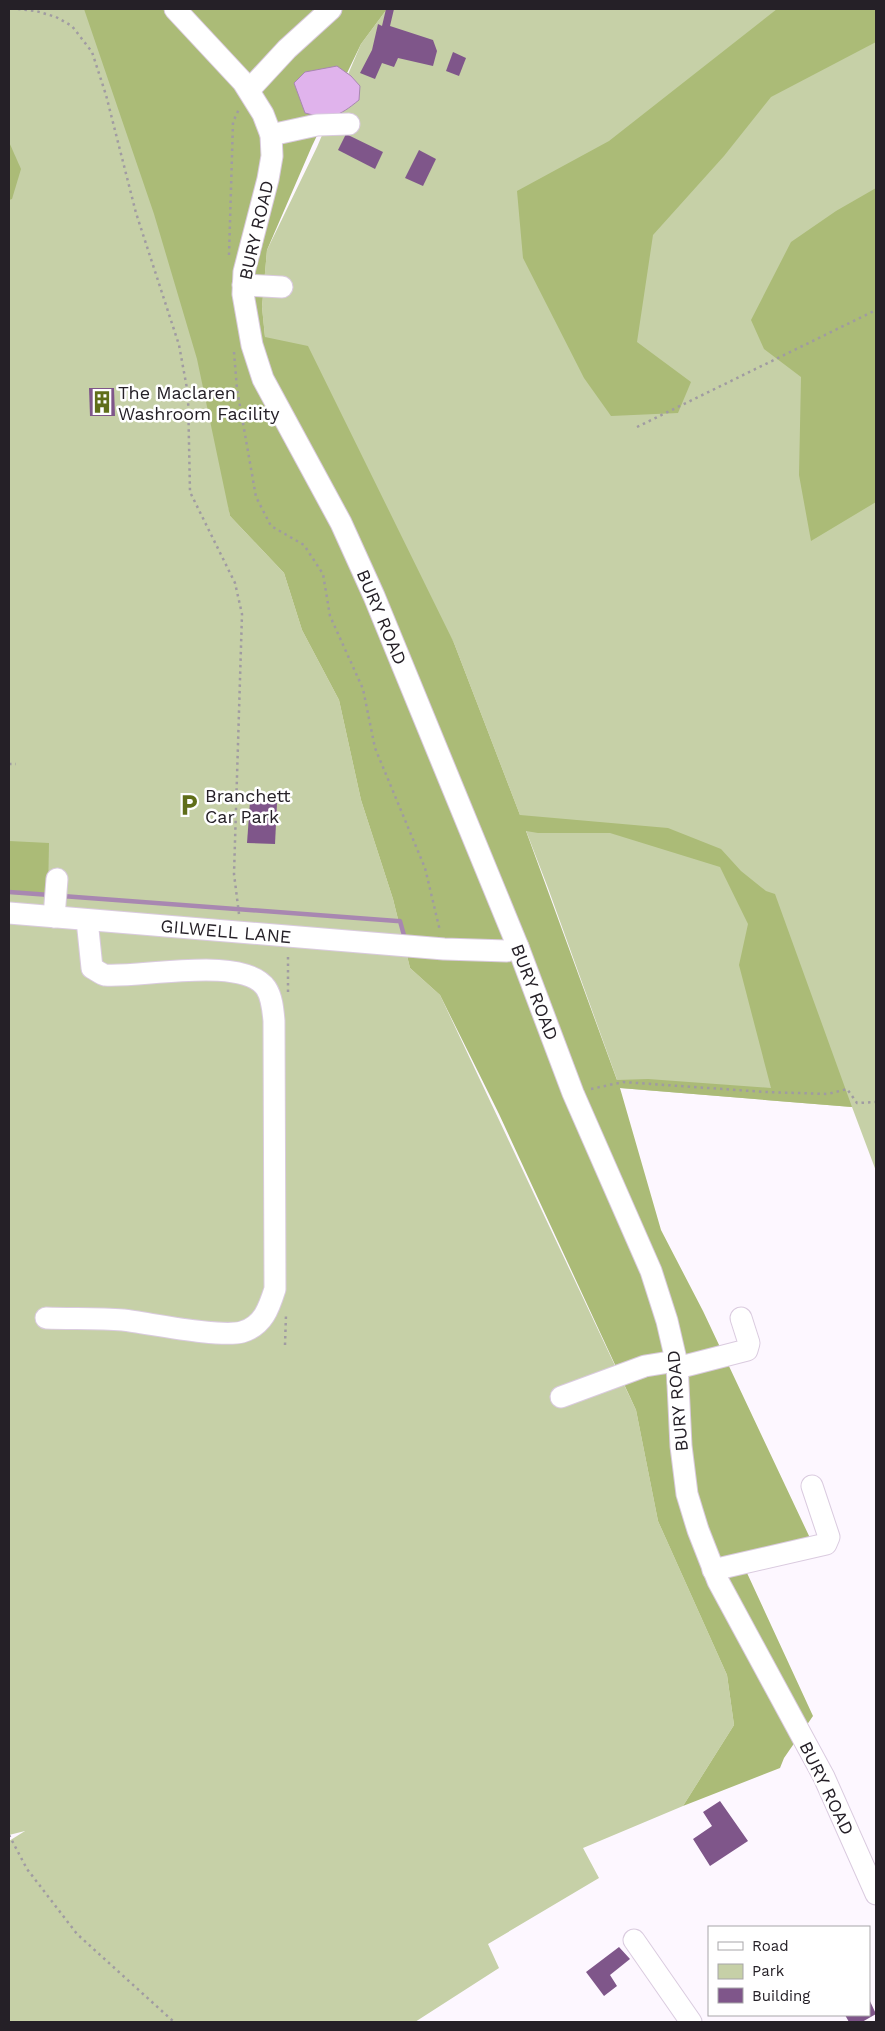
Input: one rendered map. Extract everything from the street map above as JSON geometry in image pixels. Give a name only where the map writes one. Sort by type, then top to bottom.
[{"type":"street","name":"BURY ROAD","points":[[175,9],[249,90],[263,114],[271,135],[272,156],[268,179],[248,253],[243,285],[252,345],[263,379],[341,523],[374,596],[518,947],[573,1093],[651,1271],[667,1321],[677,1364],[681,1446],[687,1494],[713,1570],[827,1784],[876,1894]]},
{"type":"street","points":[[249,90],[287,49],[331,9]]},
{"type":"street","points":[[271,135],[317,125],[349,124]]},
{"type":"street","points":[[243,285],[282,287]]},
{"type":"street","name":"GILWELL LANE","points":[[9,913],[56,897],[87,920],[444,949],[506,951],[518,947]]},
{"type":"street","points":[[46,1318],[121,1320],[220,1332],[241,1332],[258,1323],[264,1317],[269,1310],[275,1289],[274,1021],[272,1003],[266,987],[252,977],[237,972],[145,972],[104,975],[92,968],[87,920]]},
{"type":"street","points":[[560,1396],[645,1366],[677,1364],[747,1350],[749,1343],[741,1318]]},
{"type":"street","points":[[713,1570],[826,1544],[829,1537],[812,1486]]},
{"type":"street","points":[[634,1940],[690,2022]]},
{"type":"path","points":[[18,9],[43,13],[72,26],[92,52],[106,95],[136,213],[179,345],[188,394],[190,492],[235,583],[242,614],[234,874],[238,909]]},
{"type":"path","points":[[229,256],[233,122],[249,90]]},
{"type":"path","points":[[637,427],[876,310]]},
{"type":"path","points":[[234,351],[237,389],[256,497],[271,526],[304,545],[323,574],[330,616],[363,689],[375,748],[425,868],[434,899],[444,949]]},
{"type":"path","points":[[9,764],[16,764]]},
{"type":"path","points":[[573,1093],[623,1082],[765,1092],[828,1094],[847,1089],[857,1102],[876,1102]]},
{"type":"path","points":[[9,1835],[27,1869],[77,1934],[174,2022]]},
{"type":"green space","points":[[9,9],[154,9],[230,516],[284,573],[302,630],[339,700],[361,800],[393,899],[410,968],[440,995],[636,1410],[658,1521],[727,1675],[734,1725],[683,1806],[583,1848],[599,1878],[488,1944],[499,1968],[415,2022],[9,2022],[9,1841],[25,1831],[9,1835]]},
{"type":"green space","points":[[84,9],[387,9],[361,44],[312,146],[267,250],[262,307],[265,337],[308,346],[454,643],[520,815],[668,828],[721,849],[741,871],[766,891],[775,894],[852,1107],[620,1088],[661,1230],[703,1311],[810,1538],[741,1560],[813,1716],[784,1758],[780,1768],[683,1806],[734,1725],[727,1675],[658,1521],[636,1410],[499,1114],[440,995],[410,968],[393,899],[361,800],[339,700],[302,630],[284,573],[230,516],[197,359],[154,214]],"holes":[[[526,831],[538,833],[610,833],[720,867],[748,924],[739,965],[771,1088],[648,1079],[617,1080]]]},
{"type":"green space","points":[[387,9],[876,9],[876,1171],[852,1107],[620,1088],[548,888],[454,643],[265,337],[262,307],[267,250],[317,147],[361,44]]},
{"type":"green space","points":[[777,9],[876,9],[876,42],[771,97],[724,156],[653,235],[637,342],[691,382],[678,413],[611,416],[584,378],[523,258],[517,191],[609,141]]},
{"type":"green space","points":[[9,142],[21,169],[12,199],[9,200]]},
{"type":"green space","points":[[876,188],[876,502],[811,541],[799,475],[801,377],[764,349],[751,320],[791,242],[836,211]]},
{"type":"green space","points":[[9,841],[49,843],[48,895],[9,891]]},
{"type":"shaded area","points":[[337,66],[351,76],[360,86],[359,100],[334,115],[321,116],[305,113],[294,83],[305,72]]},
{"type":"building","points":[[386,9],[394,9],[390,26],[433,40],[437,51],[433,66],[398,58],[394,67],[382,63],[375,79],[360,73],[372,50],[378,24],[382,26]]},
{"type":"building","points":[[453,52],[466,58],[459,76],[446,71]]},
{"type":"building","points":[[346,134],[383,152],[375,169],[338,150]]},
{"type":"building","points":[[419,150],[436,159],[423,186],[405,178]]},
{"type":"building","name":"The Maclaren Washroom Facility","points":[[89,388],[114,388],[115,416],[90,416]]},
{"type":"building","points":[[250,802],[277,803],[275,844],[247,843]]},
{"type":"building","points":[[720,1801],[748,1841],[710,1866],[693,1839],[712,1826],[703,1812]]},
{"type":"building","points":[[619,1947],[630,1959],[610,1975],[617,1986],[604,1996],[586,1972]]},
{"type":"building","points":[[870,2001],[876,2014],[862,2022],[849,2022],[846,2016],[870,2016]]},
{"type":"waterway","points":[[9,892],[50,895]]},
{"type":"waterway","points":[[62,896],[400,921],[405,939]]},
{"type":"place","name":"The Maclaren Washroom Facility","points":[[102,402]]},
{"type":"place","name":"Branchett Car Park","points":[[189,805]]}]
